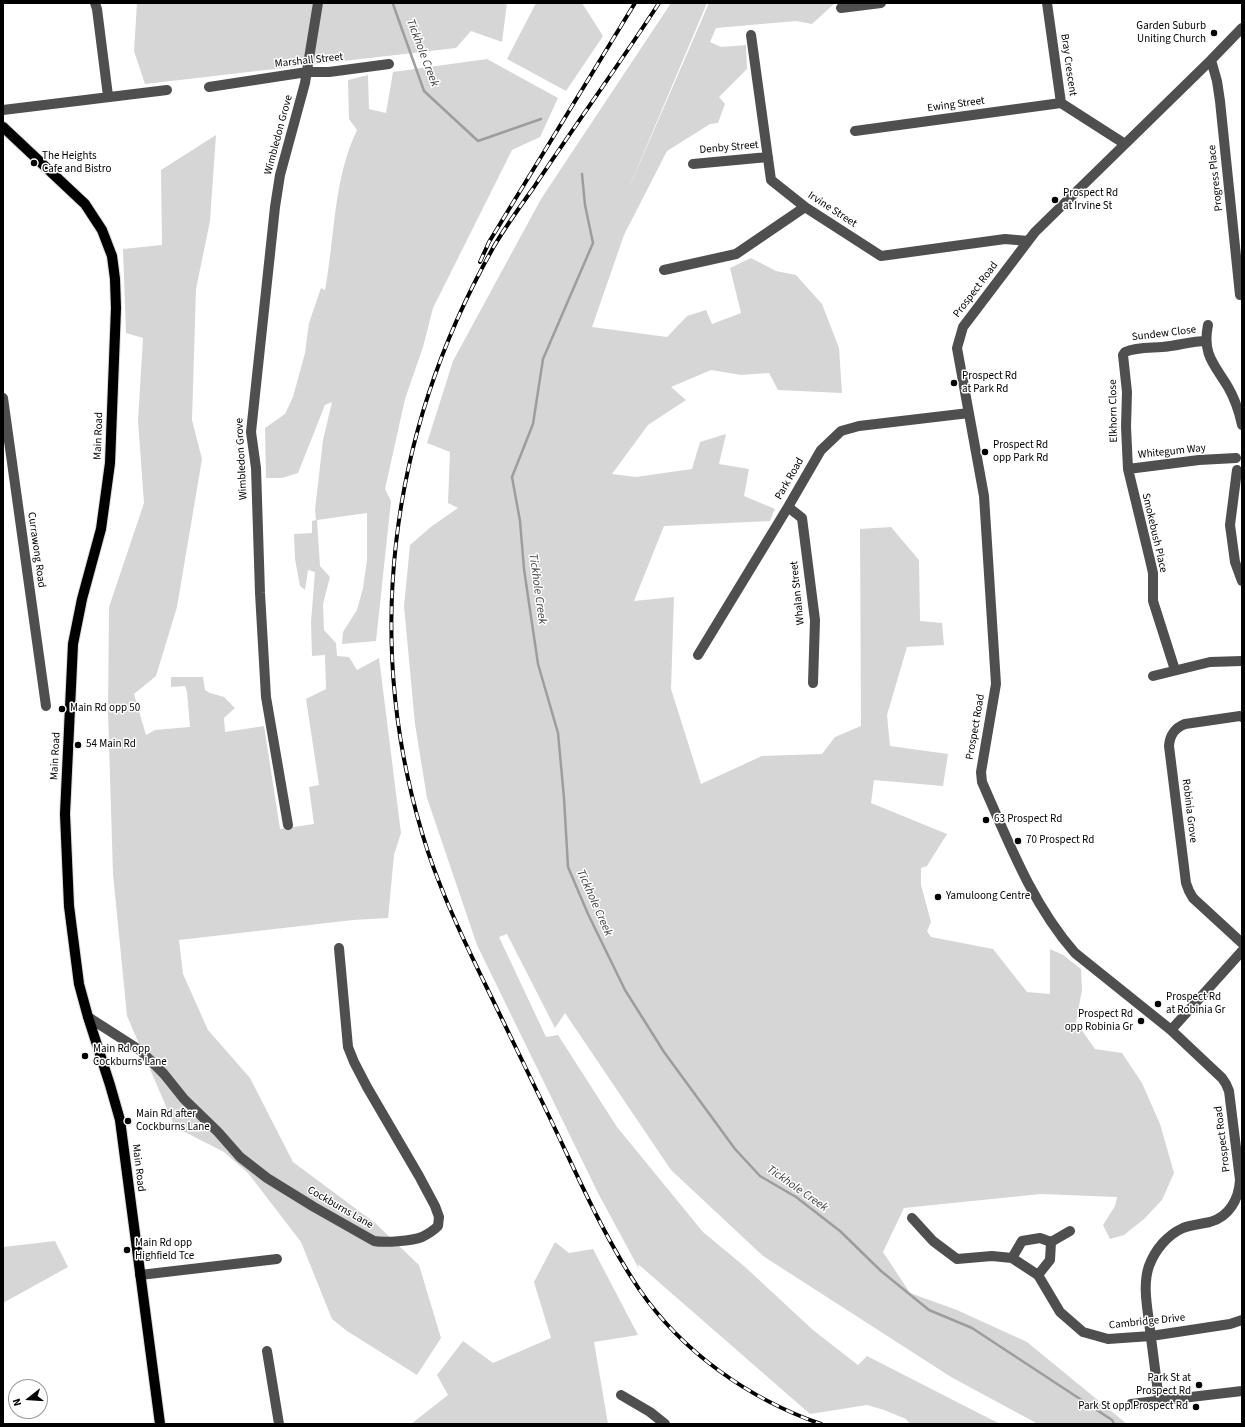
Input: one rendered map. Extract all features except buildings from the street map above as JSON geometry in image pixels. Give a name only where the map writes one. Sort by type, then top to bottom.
[{"type":"main road","name":"Main Road","points":[[3,127],[84,204],[102,230],[112,256],[115,278],[116,308],[110,463],[100,529],[82,599],[73,644],[65,814],[69,906],[79,984],[120,1120],[160,1424]]},
{"type":"street","points":[[95,3],[108,96]]},
{"type":"street","name":"Wimbledon Grove","points":[[288,825],[267,703],[260,593],[256,468],[251,432],[274,207],[280,175],[304,90],[318,3]]},
{"type":"street","points":[[841,8],[881,3]]},
{"type":"street","name":"Bray Crescent","points":[[1047,3],[1061,103],[1125,144]]},
{"type":"street","name":"Prospect Road","points":[[1159,1400],[1146,1298],[1146,1282],[1149,1267],[1156,1252],[1167,1239],[1176,1232],[1189,1226],[1217,1219],[1239,1202],[1240,1180],[1227,1087],[1218,1075],[1171,1030],[1075,953],[1063,939],[1044,910],[1018,864],[982,782],[981,772],[996,684],[984,496],[958,348],[963,327],[1035,232],[1242,28]]},
{"type":"street","name":"Irvine Street","points":[[751,35],[771,180],[805,207],[881,256],[1005,239],[1028,241]]},
{"type":"street","name":"Progress Place","points":[[1211,60],[1217,81],[1220,100],[1240,295]]},
{"type":"street","name":"Marshall Street","points":[[209,86],[307,72],[329,72],[389,64]]},
{"type":"street","points":[[3,110],[167,90]]},
{"type":"street","name":"Ewing Street","points":[[855,131],[1061,103]]},
{"type":"street","name":"Denby Street","points":[[693,164],[768,157]]},
{"type":"street","points":[[664,270],[736,254],[805,207]]},
{"type":"street","name":"Sundew Close","points":[[1208,325],[1206,341],[1211,362],[1232,395],[1239,412],[1242,425]]},
{"type":"street","name":"Sundew Close","points":[[1125,352],[1136,348],[1163,347],[1190,342],[1206,341]]},
{"type":"street","name":"Elkhorn Close","points":[[1125,352],[1123,355],[1123,360],[1127,392],[1126,427],[1128,469]]},
{"type":"street","name":"Currawong Road","points":[[3,398],[46,706]]},
{"type":"street","name":"Park Road","points":[[698,655],[821,450],[841,430],[859,426],[969,413]]},
{"type":"street","name":"Whitegum Way","points":[[1128,469],[1199,460],[1219,460],[1239,463]]},
{"type":"street","points":[[1239,463],[1231,514],[1231,538],[1235,562],[1242,581]]},
{"type":"street","name":"Smokebush Place","points":[[1128,469],[1153,573],[1153,601],[1175,670]]},
{"type":"street","name":"Whalan Street","points":[[788,507],[802,518],[815,620],[813,683]]},
{"type":"street","points":[[1153,676],[1210,662],[1242,661]]},
{"type":"street","name":"Robinia Grove","points":[[1242,717],[1240,716],[1185,724],[1178,727],[1169,739],[1186,883],[1193,898],[1242,943]]},
{"type":"street","name":"Cockburns Lane","points":[[88,1017],[141,1051],[164,1074],[184,1099],[218,1132],[240,1157],[266,1178],[374,1241],[382,1242],[420,1238],[432,1232],[438,1226],[439,1217],[435,1206],[419,1176],[367,1087],[348,1047],[339,948]]},
{"type":"street","points":[[1171,1030],[1242,951]]},
{"type":"street","name":"Cambridge Drive","points":[[912,1218],[933,1241],[957,1259],[992,1256],[1012,1258],[1038,1275],[1060,1312],[1083,1332],[1108,1339],[1151,1336],[1230,1324],[1242,1320]]},
{"type":"street","points":[[1051,1242],[1070,1231]]},
{"type":"street","points":[[1012,1258],[1022,1241],[1040,1238],[1051,1242]]},
{"type":"street","points":[[1038,1275],[1050,1260],[1051,1242]]},
{"type":"street","points":[[140,1275],[278,1259]]},
{"type":"street","points":[[267,1351],[279,1424]]},
{"type":"street","points":[[1131,1404],[1242,1391]]},
{"type":"street","points":[[621,1395],[650,1412],[665,1424]]},
{"type":"shaded area","points":[[137,3],[507,3],[502,42],[471,31],[456,48],[145,84],[134,51]]},
{"type":"shaded area","points":[[536,3],[582,3],[603,36],[566,91],[507,59]]},
{"type":"shaded area","points":[[671,3],[707,3],[625,197],[709,3],[835,3],[812,24],[796,21],[716,28],[710,42],[721,47],[746,45],[747,69],[719,97],[725,104],[718,123],[710,124],[667,151],[624,235],[592,327],[667,337],[687,316],[706,310],[712,324],[741,313],[730,268],[751,258],[776,271],[796,275],[822,304],[839,348],[842,393],[778,390],[769,373],[741,375],[711,370],[671,387],[686,400],[648,425],[612,474],[636,477],[692,469],[700,442],[726,434],[719,464],[749,469],[744,496],[775,509],[770,521],[664,526],[634,601],[674,597],[671,689],[701,784],[762,756],[822,754],[835,737],[861,726],[860,529],[891,527],[919,560],[920,621],[942,623],[944,645],[907,647],[887,715],[890,746],[948,754],[943,786],[874,780],[871,803],[947,834],[927,866],[921,868],[921,885],[931,922],[927,931],[931,937],[993,949],[1027,992],[1050,994],[1050,949],[1063,955],[1081,969],[1082,990],[1076,1022],[1095,1049],[1122,1053],[1142,1083],[1160,1124],[1174,1173],[1162,1200],[1144,1219],[1124,1235],[1110,1239],[1103,1225],[1115,1206],[1117,1197],[1041,1194],[904,1208],[883,1252],[910,1293],[957,1310],[1027,1342],[1127,1424],[1038,1424],[951,1377],[763,1256],[671,1170],[565,1013],[555,1028],[507,934],[499,937],[546,1037],[558,1035],[617,1127],[703,1232],[744,1266],[813,1330],[858,1365],[867,1356],[1000,1424],[910,1424],[906,1419],[867,1405],[810,1414],[638,1264],[639,1269],[598,1193],[477,945],[427,798],[415,724],[404,606],[410,545],[432,526],[458,508],[448,503],[450,452],[427,443],[453,361],[541,199]]},
{"type":"shaded area","points":[[487,59],[558,98],[540,137],[512,150],[433,308],[423,347],[405,399],[385,489],[391,501],[376,641],[342,644],[343,632],[357,610],[363,588],[367,560],[367,513],[317,520],[320,566],[330,577],[323,604],[324,630],[336,643],[337,656],[349,657],[357,670],[379,658],[401,833],[394,855],[388,918],[353,920],[179,940],[183,974],[208,1030],[250,1078],[293,1162],[375,1223],[419,1265],[441,1338],[417,1375],[347,1331],[332,1319],[301,1242],[248,1173],[224,1152],[175,1127],[127,1016],[113,874],[108,712],[109,607],[144,503],[138,421],[143,338],[126,333],[123,249],[162,245],[161,170],[216,135],[210,221],[196,289],[192,420],[202,459],[177,607],[156,676],[134,694],[146,735],[155,730],[190,727],[187,692],[185,686],[171,687],[171,677],[203,677],[205,690],[224,697],[235,708],[224,718],[225,732],[264,726],[280,829],[314,824],[309,787],[319,785],[306,699],[326,689],[325,655],[312,656],[311,622],[315,572],[308,570],[305,590],[300,586],[295,559],[294,534],[312,533],[312,521],[316,520],[315,510],[323,440],[332,402],[325,405],[298,473],[282,478],[266,478],[265,428],[285,414],[293,397],[305,353],[309,323],[321,288],[325,290],[343,169],[357,130],[349,119],[348,80],[368,75],[369,109],[386,113],[393,72]]},
{"type":"shaded area","points":[[55,1241],[68,1267],[3,1303],[3,1247]]},
{"type":"shaded area","points":[[555,1242],[569,1253],[593,1249],[638,1335],[594,1342],[608,1424],[411,1424],[448,1395],[437,1375],[463,1341],[493,1363],[551,1338],[534,1282]]},
{"type":"waterway","name":"Tickhole Creek","points":[[393,4],[424,91],[478,141],[541,119]]},
{"type":"waterway","name":"Tickhole Creek","points":[[582,174],[585,205],[593,243],[543,359],[533,424],[512,477],[520,521],[524,569],[538,664],[558,733],[568,867],[588,914],[625,990],[664,1052],[735,1149],[760,1176],[796,1197],[840,1231],[881,1271],[929,1310],[972,1328],[1112,1420],[1114,1424]]},
{"type":"railway","points":[[480,262],[489,242],[635,3]]},
{"type":"railway","points":[[659,3],[493,248],[457,319],[429,392],[409,467],[396,543],[391,620],[395,697],[407,775],[428,852],[441,887],[455,921],[590,1203],[613,1247],[639,1289],[656,1312],[696,1353],[743,1387],[794,1414],[821,1424]]},
{"type":"place","name":"Garden Suburb Uniting Church","points":[[1214,33]]},
{"type":"place","name":"The Heights Cafe and Bistro","points":[[34,163]]},
{"type":"place","name":"Prospect Rd at Irvine St","points":[[1055,200]]},
{"type":"place","name":"Prospect Rd at Park Rd","points":[[954,383]]},
{"type":"place","name":"Prospect Rd opp Park Rd","points":[[985,452]]},
{"type":"place","name":"Main Rd opp 50","points":[[62,709]]},
{"type":"place","name":"54 Main Rd","points":[[78,745]]},
{"type":"place","name":"63 Prospect Rd","points":[[986,820]]},
{"type":"place","name":"70 Prospect Rd","points":[[1018,841]]},
{"type":"place","name":"Yamuloong Centre","points":[[938,897]]},
{"type":"place","name":"Prospect Rd at Robinia Gr","points":[[1158,1004]]},
{"type":"place","name":"Prospect Rd opp Robinia Gr","points":[[1141,1021]]},
{"type":"place","name":"Main Rd opp Cockburns Lane","points":[[85,1056]]},
{"type":"place","name":"Main Rd after Cockburns Lane","points":[[128,1121]]},
{"type":"place","name":"Main Rd opp Highfield Tce","points":[[127,1250]]},
{"type":"place","name":"Park St at Prospect Rd","points":[[1199,1385]]},
{"type":"place","name":"Park St opp Prospect Rd","points":[[1196,1407]]}]
